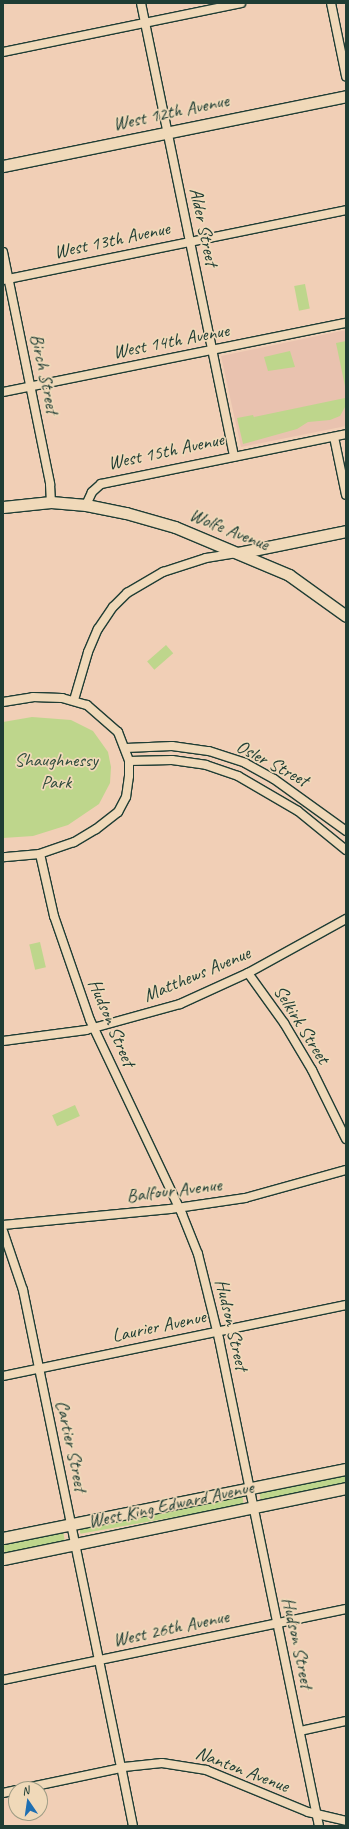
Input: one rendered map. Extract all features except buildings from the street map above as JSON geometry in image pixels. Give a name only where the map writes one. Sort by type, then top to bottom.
[{"type":"street","name":"Alder Street","points":[[141,3],[234,457]]},
{"type":"street","points":[[3,52],[241,3]]},
{"type":"street","points":[[331,3],[346,76]]},
{"type":"street","name":"West 12th Avenue","points":[[3,166],[346,96]]},
{"type":"street","name":"West 13th Avenue","points":[[6,280],[346,210]]},
{"type":"street","name":"Birch Street","points":[[3,252],[6,280],[31,386],[50,484],[51,502]]},
{"type":"street","name":"West 14th Avenue","points":[[3,392],[346,323]]},
{"type":"street","name":"West 15th Avenue","points":[[86,505],[92,492],[101,484],[346,434]]},
{"type":"street","points":[[334,437],[346,495]]},
{"type":"street","points":[[3,507],[51,502],[86,505]]},
{"type":"street","name":"Wolfe Avenue","points":[[86,505],[150,520],[238,553],[302,583],[346,616]]},
{"type":"street","points":[[74,700],[88,652],[98,629],[113,607],[127,593],[147,580],[170,569],[206,558],[346,531]]},
{"type":"street","points":[[3,702],[33,697],[74,700],[87,705],[106,719],[118,732],[126,748],[129,761],[126,797],[118,812],[96,829],[74,842],[40,854],[3,857]]},
{"type":"street","name":"Osler Street","points":[[126,748],[172,746],[209,751],[245,763],[274,779],[346,831]]},
{"type":"street","name":"Osler Street","points":[[129,761],[172,760],[206,765],[238,776],[298,811],[346,850]]},
{"type":"street","name":"Hudson Street","points":[[40,854],[54,916],[94,1028],[179,1208],[198,1254],[218,1331],[319,1826]]},
{"type":"street","name":"Matthews Avenue","points":[[3,1041],[51,1037],[94,1028],[180,1004],[248,973],[346,919]]},
{"type":"street","name":"Selkirk Street","points":[[248,973],[284,1023],[312,1070],[346,1139]]},
{"type":"street","name":"Balfour Avenue","points":[[3,1225],[179,1208],[271,1193],[346,1170]]},
{"type":"street","name":"Cartier Street","points":[[3,1231],[23,1290],[133,1826]]},
{"type":"street","name":"Laurier Avenue","points":[[3,1376],[346,1305]]},
{"type":"street","name":"West King Edward Avenue","points":[[3,1538],[346,1469]]},
{"type":"street","name":"West King Edward Avenue","points":[[3,1559],[346,1488]]},
{"type":"street","name":"West 26th Avenue","points":[[3,1680],[346,1609]]},
{"type":"street","points":[[300,1731],[346,1721]]},
{"type":"street","name":"Nanton Avenue","points":[[48,1783],[121,1768],[162,1763],[206,1770],[317,1815],[346,1821]]},
{"type":"shaded area","points":[[346,330],[346,426],[241,447],[221,356]]},
{"type":"green space","points":[[305,284],[310,309],[299,311],[294,286]]},
{"type":"green space","points":[[346,341],[346,391],[336,343]]},
{"type":"green space","points":[[290,351],[295,367],[268,371],[264,357]]},
{"type":"green space","points":[[345,398],[345,407],[340,416],[330,420],[308,422],[297,429],[243,444],[237,418],[253,415],[255,420],[254,417]]},
{"type":"green space","points":[[166,645],[173,653],[154,670],[147,661]]},
{"type":"green space","name":"Shaughnessy Park","points":[[32,717],[71,720],[93,731],[108,752],[111,767],[110,783],[99,804],[68,825],[33,836],[3,838],[3,722]]},
{"type":"green space","points":[[40,942],[46,967],[35,970],[29,944]]},
{"type":"green space","points":[[75,1105],[80,1116],[57,1126],[52,1115]]},
{"type":"green space","points":[[346,1472],[346,1484],[261,1501],[259,1491]]},
{"type":"green space","points":[[242,1494],[244,1505],[80,1534],[79,1523]]},
{"type":"green space","points":[[63,1531],[65,1542],[5,1552],[3,1542]]}]
